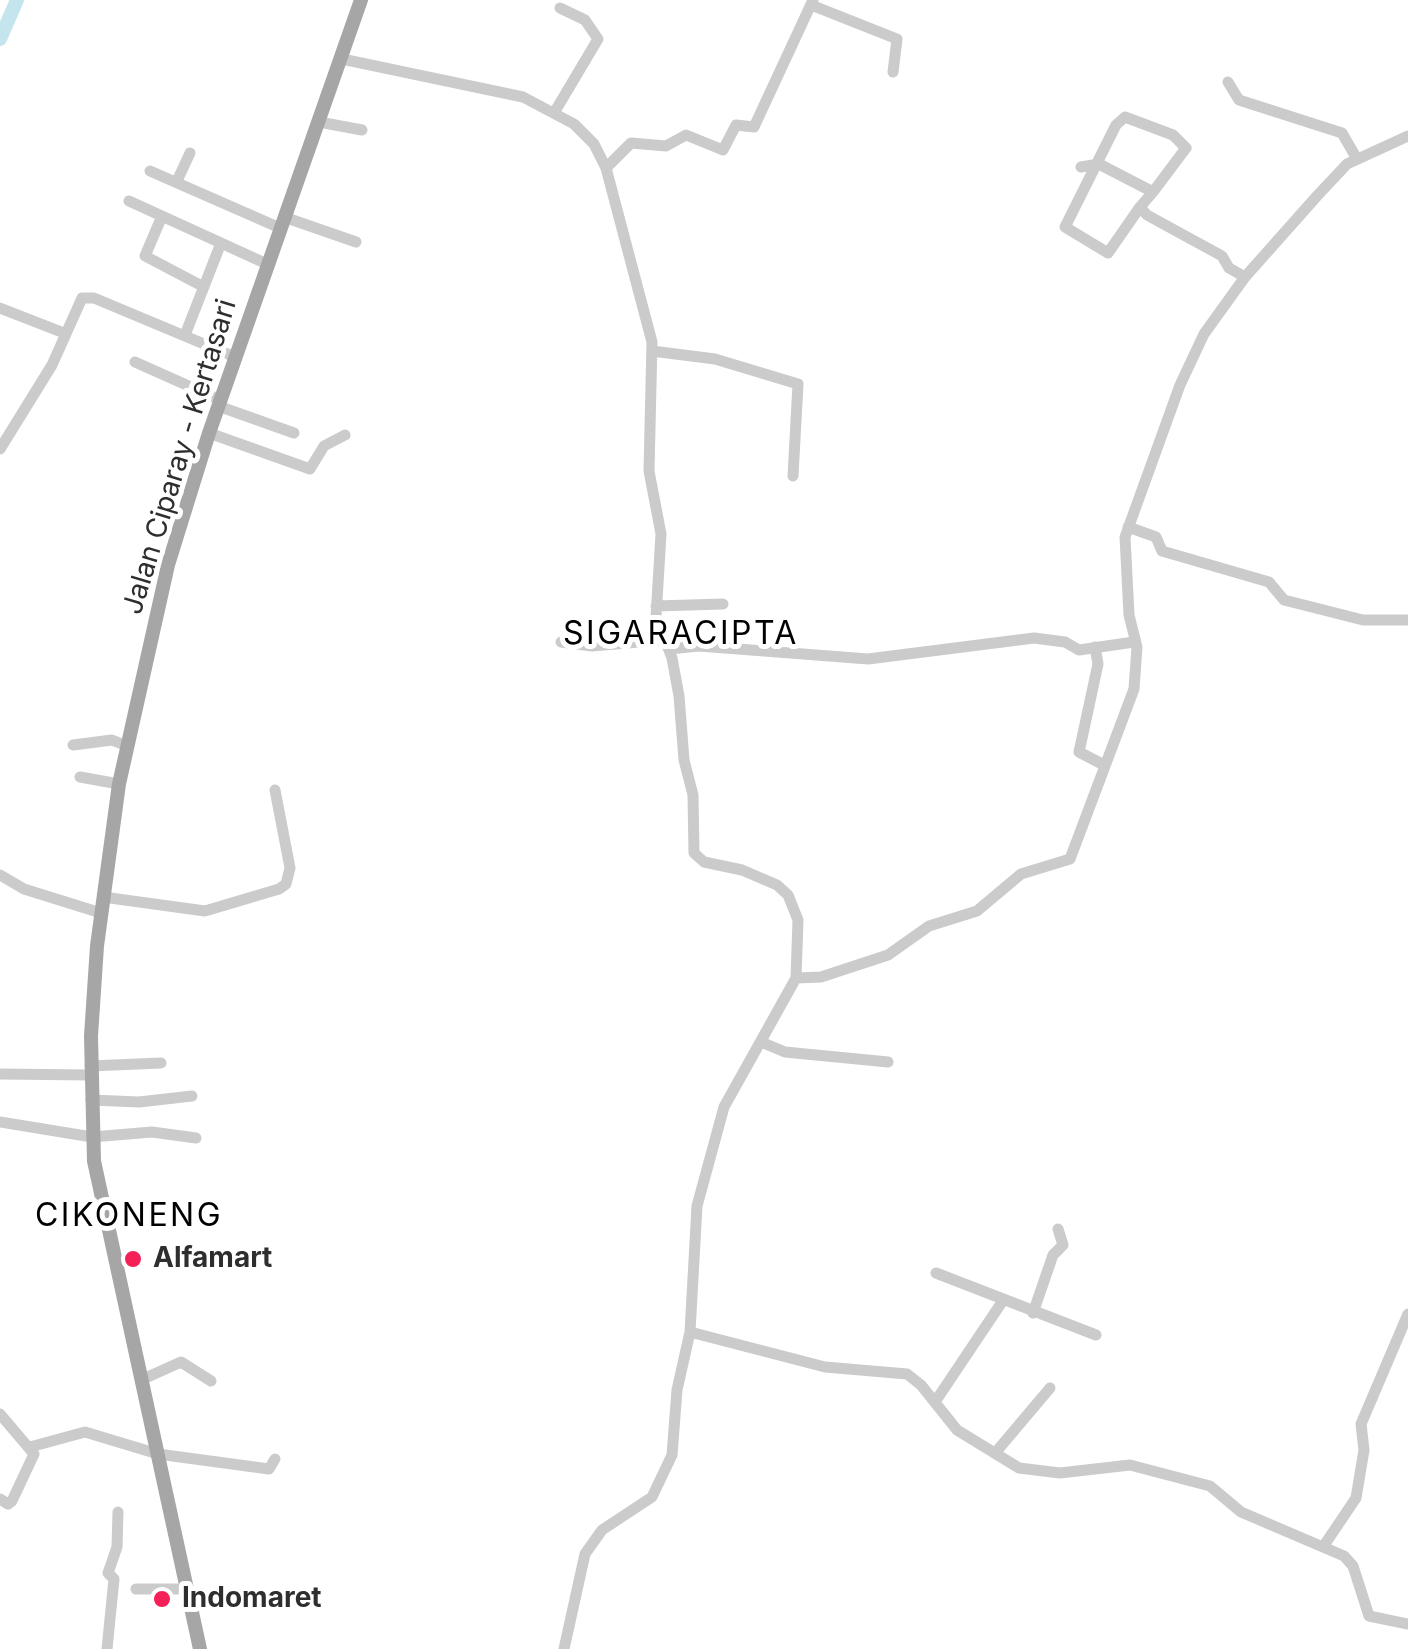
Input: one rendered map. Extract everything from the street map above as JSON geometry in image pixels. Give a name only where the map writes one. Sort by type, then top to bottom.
[{"type":"main road","name":"Jalan Ciparay - Kertasari","points":[[200,1649],[97,1186],[90,1070],[102,905],[119,784],[168,564],[219,403],[361,0]]},
{"type":"street","points":[[606,168],[631,142],[666,146],[686,135],[723,150],[736,124],[754,126],[812,3],[898,40],[893,72]]},
{"type":"street","points":[[554,113],[598,39],[585,20],[560,8]]},
{"type":"street","points":[[342,59],[506,93],[554,113],[585,133],[606,168],[652,352],[649,472],[661,534],[656,606],[693,794],[694,853],[704,862],[764,877],[788,895],[798,920],[796,978],[724,1107],[701,1192],[690,1332],[665,1478],[636,1512],[602,1530],[585,1554],[564,1649]]},
{"type":"street","points":[[1228,82],[1239,100],[1342,133],[1357,159]]},
{"type":"street","points":[[1126,117],[1172,135],[1186,148],[1108,253],[1067,230],[1099,164],[1116,125],[1126,117]]},
{"type":"street","points":[[319,122],[362,130]]},
{"type":"street","points":[[796,978],[821,976],[888,954],[930,926],[977,911],[1021,874],[1067,861],[1134,690],[1134,642],[1124,570],[1128,527],[1180,385],[1204,334],[1245,277],[1316,196],[1357,159],[1408,136]]},
{"type":"street","points":[[178,180],[190,153]]},
{"type":"street","points":[[1081,167],[1099,164],[1153,192]]},
{"type":"street","points":[[150,170],[282,222],[356,242]]},
{"type":"street","points":[[129,201],[267,264]]},
{"type":"street","points":[[1140,207],[1181,238],[1222,256],[1229,268],[1245,277]]},
{"type":"street","points":[[162,216],[146,256],[204,286]]},
{"type":"street","points":[[185,336],[221,243]]},
{"type":"street","points":[[0,449],[52,365],[79,300],[90,297],[235,357]]},
{"type":"street","points":[[0,308],[64,333]]},
{"type":"street","points":[[652,352],[715,359],[798,384],[793,476]]},
{"type":"street","points":[[134,362],[294,433]]},
{"type":"street","points":[[209,433],[310,469],[324,446],[345,435]]},
{"type":"street","points":[[1128,527],[1156,537],[1162,551],[1269,582],[1284,600],[1364,620],[1408,620]]},
{"type":"street","points":[[656,606],[724,604]]},
{"type":"street","points":[[561,642],[592,646],[699,646],[868,659],[1034,638],[1065,642],[1074,649],[1134,642]]},
{"type":"street","points":[[1096,647],[1098,664],[1079,753],[1104,764]]},
{"type":"street","points":[[72,745],[84,747],[112,740],[127,746]]},
{"type":"street","points":[[80,777],[119,784]]},
{"type":"street","points":[[0,876],[24,889],[102,905],[205,911],[279,890],[286,884],[290,868],[275,790]]},
{"type":"street","points":[[761,1042],[785,1052],[888,1062]]},
{"type":"street","points":[[0,1074],[160,1063]]},
{"type":"street","points":[[91,1100],[139,1102],[192,1096]]},
{"type":"street","points":[[0,1122],[92,1137],[156,1132],[196,1138]]},
{"type":"street","points":[[1033,1313],[1052,1255],[1063,1245],[1058,1229]]},
{"type":"street","points":[[936,1273],[1096,1336]]},
{"type":"street","points":[[935,1402],[1004,1299]]},
{"type":"street","points":[[1323,1546],[1356,1498],[1364,1450],[1361,1424],[1408,1314]]},
{"type":"street","points":[[690,1332],[825,1366],[907,1374],[956,1430],[1019,1468],[1042,1472],[1130,1464],[1162,1476],[1210,1486],[1241,1512],[1344,1556],[1354,1566],[1369,1616],[1408,1624]]},
{"type":"street","points":[[141,1380],[181,1362],[211,1382]]},
{"type":"street","points":[[996,1452],[1050,1388]]},
{"type":"street","points":[[0,1414],[34,1456],[12,1501],[8,1504],[0,1499]]},
{"type":"street","points":[[30,1447],[92,1433],[158,1454],[269,1469],[275,1458]]},
{"type":"street","points":[[107,1649],[114,1579],[108,1573],[117,1547],[118,1512]]},
{"type":"street","points":[[136,1589],[187,1588]]},
{"type":"waterway","points":[[0,39],[17,0]]},
{"type":"place","name":"Alfamart","points":[[133,1259]]},
{"type":"place","name":"Indomaret","points":[[162,1599]]},
{"type":"district","name":"SIGARACIPTA","points":[[681,634]]},
{"type":"district","name":"CIKONENG","points":[[129,1216]]}]
